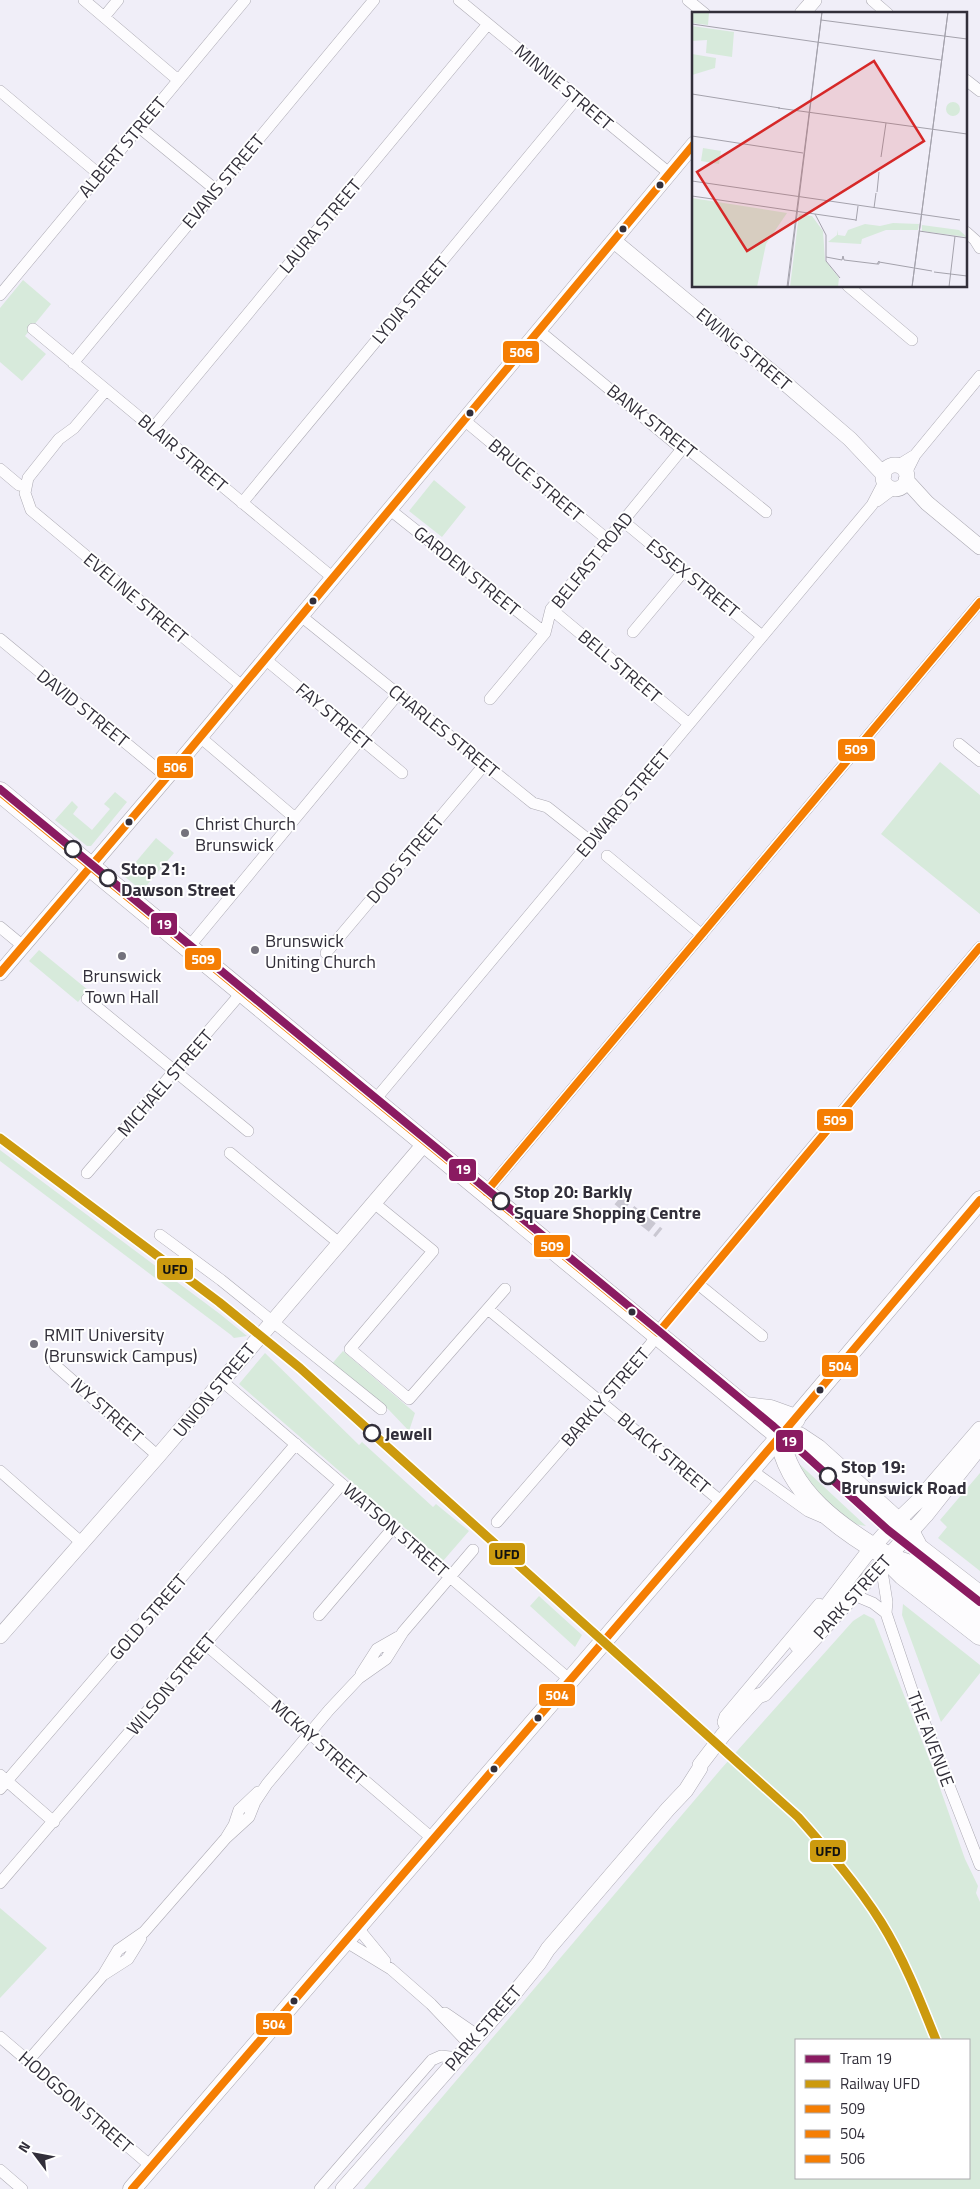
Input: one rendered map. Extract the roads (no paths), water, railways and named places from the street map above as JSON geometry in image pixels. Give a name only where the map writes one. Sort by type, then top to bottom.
[{"type":"highway","points":[[0,792],[90,868],[658,1333],[780,1436],[799,1437],[817,1449],[903,1527],[918,1548],[980,1596]]},
{"type":"highway","points":[[746,1407],[770,1410],[794,1419]]},
{"type":"highway","points":[[780,1436],[782,1453],[802,1489],[815,1504],[881,1556],[903,1576],[980,1635]]},
{"type":"highway","points":[[903,1527],[924,1537],[980,1580]]},
{"type":"highway","points":[[881,1556],[909,1565],[934,1580],[980,1615]]},
{"type":"main road","points":[[132,2189],[723,1503],[980,1200]]},
{"type":"street","points":[[84,0],[178,80]]},
{"type":"street","points":[[104,17],[118,0]]},
{"type":"street","name":"ALBERT STREET","points":[[0,295],[245,0]]},
{"type":"street","name":"EVANS STREET","points":[[73,363],[374,0]]},
{"type":"street","name":"MINNIE STREET","points":[[459,0],[669,173]]},
{"type":"street","points":[[688,0],[703,12]]},
{"type":"street","points":[[804,12],[814,0]]},
{"type":"street","points":[[872,0],[886,12]]},
{"type":"street","name":"LAURA STREET","points":[[153,428],[488,24]]},
{"type":"street","points":[[968,82],[980,91]]},
{"type":"street","points":[[0,91],[100,175]]},
{"type":"street","name":"LYDIA STREET","points":[[242,503],[577,98]]},
{"type":"street","points":[[139,127],[216,190]]},
{"type":"street","points":[[0,974],[167,777],[669,173],[691,152]]},
{"type":"street","name":"EWING STREET","points":[[614,241],[980,547]]},
{"type":"street","points":[[850,288],[912,340]]},
{"type":"street","name":"BLAIR STREET","points":[[33,329],[332,577]]},
{"type":"street","name":"BANK STREET","points":[[538,330],[682,449],[688,448],[766,512]]},
{"type":"street","name":"EDWARD STREET","points":[[374,1100],[980,376]]},
{"type":"street","points":[[0,469],[20,485],[25,486],[28,478],[59,440],[74,428],[106,390]]},
{"type":"street","name":"BRUCE STREET","points":[[464,420],[608,540]]},
{"type":"street","name":"BELFAST ROAD","points":[[490,698],[544,633],[551,609],[682,449]]},
{"type":"street","name":"EVELINE STREET","points":[[25,486],[25,493],[31,510],[242,686]]},
{"type":"street","name":"GARDEN STREET","points":[[389,509],[544,633]]},
{"type":"street","name":"ESSEX STREET","points":[[623,521],[762,636]]},
{"type":"street","points":[[633,632],[684,571]]},
{"type":"street","points":[[486,1192],[980,602]]},
{"type":"street","name":"BELL STREET","points":[[551,609],[689,724]]},
{"type":"street","name":"CHARLES STREET","points":[[300,616],[533,803],[547,808],[590,841]]},
{"type":"street","name":"DAVID STREET","points":[[0,640],[167,777]]},
{"type":"street","name":"FAY STREET","points":[[265,659],[402,774]]},
{"type":"street","points":[[188,948],[398,694]]},
{"type":"street","points":[[200,737],[295,818]]},
{"type":"street","points":[[959,744],[980,761]]},
{"type":"street","name":"DODS STREET","points":[[326,953],[484,764]]},
{"type":"street","points":[[607,856],[702,935]]},
{"type":"street","points":[[0,928],[23,946]]},
{"type":"street","name":"BARKLY STREET","points":[[497,1522],[602,1401],[980,947]]},
{"type":"street","name":"MICHAEL STREET","points":[[87,1173],[242,992]]},
{"type":"street","points":[[87,999],[248,1131]]},
{"type":"street","name":"UNION STREET","points":[[2,1630],[158,1456],[425,1143]]},
{"type":"street","points":[[230,1153],[339,1243]]},
{"type":"street","points":[[374,1203],[433,1251],[350,1349],[409,1399],[505,1289]]},
{"type":"street","points":[[160,1234],[381,1409]]},
{"type":"street","points":[[698,1284],[762,1336]]},
{"type":"street","name":"BLACK STREET","points":[[488,1309],[602,1401],[723,1503]]},
{"type":"street","name":"IVY STREET","points":[[55,1365],[158,1456]]},
{"type":"street","name":"WATSON STREET","points":[[222,1380],[570,1680]]},
{"type":"street","name":"PARK STREET","points":[[758,1696],[764,1694],[854,1595],[903,1527],[914,1506],[958,1464],[978,1440]]},
{"type":"street","name":"GOLD STREET","points":[[2,1782],[296,1444]]},
{"type":"street","points":[[751,1470],[808,1510],[838,1522]]},
{"type":"street","points":[[0,1471],[82,1543]]},
{"type":"street","name":"WILSON STREET","points":[[0,1883],[342,1484]]},
{"type":"street","points":[[319,1615],[393,1528]]},
{"type":"street","points":[[28,2061],[103,1975],[128,1958],[144,1932],[226,1838],[234,1825],[239,1810],[268,1784],[359,1678],[383,1662],[403,1632],[473,1550]]},
{"type":"street","name":"PARK STREET","points":[[343,2189],[416,2104],[509,1987],[548,1949],[668,1809],[692,1769],[700,1765],[758,1696],[760,1687],[805,1635],[824,1608],[881,1556]]},
{"type":"street","name":"THE AVENUE","points":[[881,1556],[887,1602],[886,1613],[914,1696],[980,1864]]},
{"type":"street","points":[[854,1595],[873,1603],[886,1613]]},
{"type":"street","name":"PARK STREET","points":[[728,1730],[722,1722],[725,1716],[819,1604],[824,1608]]},
{"type":"street","name":"MCKAY STREET","points":[[205,1644],[432,1839]]},
{"type":"street","points":[[2,1782],[54,1822]]},
{"type":"street","points":[[357,1927],[391,1969],[470,2037]]},
{"type":"street","points":[[345,1942],[391,1969]]},
{"type":"street","name":"HODGSON STREET","points":[[0,2037],[152,2166]]},
{"type":"street","name":"PARK STREET","points":[[416,2104],[450,2056],[470,2037]]},
{"type":"street","name":"PARK STREET","points":[[320,2189],[432,2060],[441,2056],[450,2056]]},
{"type":"street","points":[[0,2170],[22,2189]]},
{"type":"tunnel","points":[[618,1200],[659,1233]]},
{"type":"tram line","name":"19","points":[[0,789],[659,1331],[772,1425],[888,1530],[980,1602]]},
{"type":"rail line","name":"UFD","points":[[0,1138],[219,1302],[300,1368],[798,1817],[852,1881],[881,1922],[904,1965],[936,2039]]},
{"type":"place","name":"Christ Church Brunswick","points":[[185,833]]},
{"type":"place","name":"Stop 21: Dawson Street","points":[[108,878]]},
{"type":"place","name":"Brunswick Uniting Church","points":[[255,950]]},
{"type":"place","name":"Brunswick Town Hall","points":[[122,956]]},
{"type":"place","name":"Stop 20: Barkly Square Shopping Centre","points":[[501,1201]]},
{"type":"place","name":"RMIT University (Brunswick Campus)","points":[[34,1344]]},
{"type":"place","name":"Jewell","points":[[372,1433]]},
{"type":"place","name":"Stop 19: Brunswick Road","points":[[828,1476]]}]
